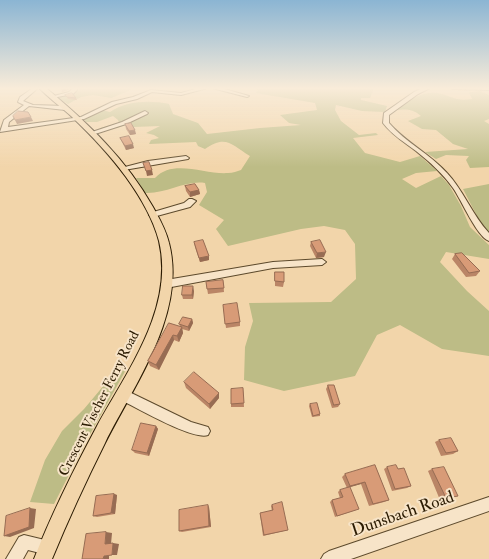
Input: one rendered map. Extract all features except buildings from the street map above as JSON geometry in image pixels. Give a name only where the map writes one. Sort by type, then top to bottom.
[{"type":"main road","name":"Crescent Vischer Ferry Road","points":[[46,553],[98,441],[136,370],[153,331],[164,298],[166,284],[165,248],[159,227],[143,196],[124,168],[92,133],[71,114]]},
{"type":"street","points":[[15,114],[6,121],[3,130],[77,120],[90,114]]},
{"type":"street","points":[[92,133],[124,123],[143,114]]},
{"type":"street","points":[[386,114],[386,123],[400,138],[419,151],[450,180],[460,194],[476,223],[489,238]]},
{"type":"street","points":[[124,168],[186,158]]},
{"type":"street","points":[[153,215],[187,205],[192,201]]},
{"type":"street","points":[[166,284],[273,265],[322,262]]},
{"type":"street","points":[[122,395],[190,428],[204,431]]},
{"type":"street","name":"Dunsbach Road","points":[[329,559],[489,504]]},
{"type":"street","points":[[14,559],[24,542],[46,553]]},
{"type":"shaded area","points":[[94,114],[173,114],[198,123],[207,134],[301,125],[289,123],[280,115],[337,114],[341,121],[359,135],[376,133],[378,135],[353,138],[365,153],[400,162],[420,156],[437,171],[416,173],[402,179],[416,188],[441,176],[449,185],[461,206],[470,227],[489,245],[489,259],[446,252],[440,262],[467,291],[489,311],[489,356],[442,349],[400,325],[377,335],[355,376],[284,391],[244,380],[245,347],[253,321],[249,303],[331,302],[356,279],[355,244],[345,230],[324,226],[301,229],[228,246],[216,229],[224,220],[199,205],[207,192],[205,183],[190,183],[153,193],[145,193],[136,178],[155,178],[162,172],[180,168],[219,173],[232,173],[241,170],[250,156],[233,145],[224,142],[218,142],[205,149],[198,146],[196,142],[149,144],[151,140],[159,138],[146,133],[160,126],[133,127],[127,124],[117,128],[100,128],[119,123],[118,120],[113,116],[97,122],[86,122],[84,119]]},
{"type":"shaded area","points":[[418,114],[489,114],[489,119],[484,121],[489,124],[489,167],[470,168],[466,160],[469,156],[446,155],[436,159],[425,152],[468,149],[453,144],[436,130],[422,129],[408,121],[421,116]]},
{"type":"shaded area","points":[[489,184],[489,233],[480,222],[463,189]]},
{"type":"shaded area","points":[[115,366],[127,368],[88,438],[54,504],[30,502],[45,460],[62,431],[84,409],[105,384]]}]
